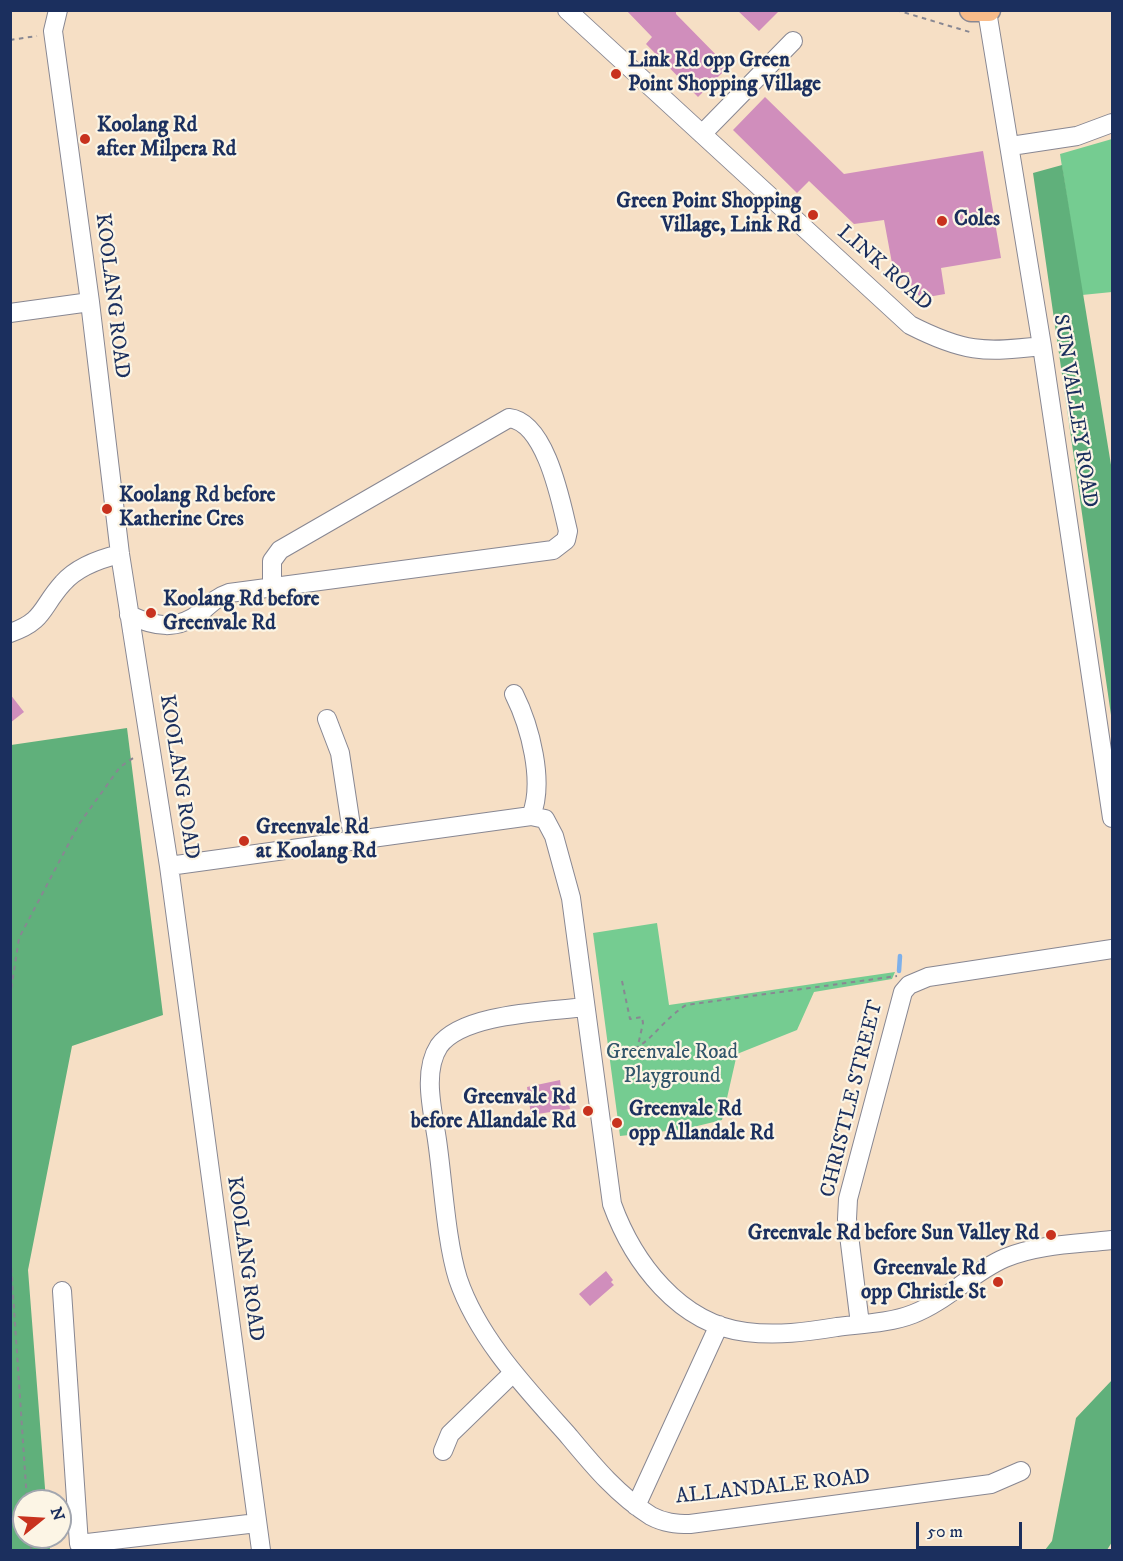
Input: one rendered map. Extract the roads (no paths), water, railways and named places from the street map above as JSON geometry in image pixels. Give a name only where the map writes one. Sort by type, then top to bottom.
[{"type":"main road","points":[[971,10],[988,11]]},
{"type":"street","name":"KOOLANG ROAD","points":[[58,10],[53,31],[90,302],[120,554],[169,866],[261,1551]]},
{"type":"street","name":"LINK ROAD","points":[[567,10],[910,325],[962,348],[1002,351],[1042,346]]},
{"type":"street","name":"SUN VALLEY ROAD","points":[[988,11],[990,38],[1011,146],[1113,818]]},
{"type":"street","points":[[702,134],[793,41]]},
{"type":"street","points":[[1011,146],[1077,136],[1113,123]]},
{"type":"street","points":[[10,313],[90,302]]},
{"type":"street","points":[[129,615],[158,626],[176,626],[194,618],[224,595],[272,586],[553,550],[566,540],[568,531],[554,471],[526,425],[509,418],[280,550],[272,561],[272,586]]},
{"type":"street","points":[[10,633],[33,623],[63,583],[76,572],[102,558],[120,554]]},
{"type":"street","points":[[514,694],[527,721],[534,765],[537,793],[531,816]]},
{"type":"street","points":[[327,718],[340,753],[352,839]]},
{"type":"street","points":[[169,866],[352,839],[541,816],[549,823],[571,898],[612,1204],[621,1229],[636,1257],[662,1288],[691,1310],[719,1325],[744,1332],[776,1334],[910,1316],[935,1305],[1005,1258],[1029,1250],[1113,1239]]},
{"type":"street","name":"CHRISTLE STREET","points":[[860,1324],[847,1219],[848,1199],[903,992],[913,983],[928,977],[1113,949]]},
{"type":"street","name":"ALLANDALE ROAD","points":[[585,1007],[474,1023],[463,1028],[440,1045],[433,1064],[430,1088],[458,1277],[466,1299],[513,1373],[612,1486],[636,1506],[662,1521],[690,1524],[991,1484],[1021,1471]]},
{"type":"street","points":[[62,1292],[79,1544],[257,1523]]},
{"type":"street","points":[[636,1506],[719,1325]]},
{"type":"street","points":[[443,1451],[450,1434],[513,1373]]},
{"type":"waterway","points":[[899,971],[900,956]]},
{"type":"place","name":"Link Rd opp Green Point Shopping Village","points":[[616,74]]},
{"type":"place","name":"Koolang Rd after Milpera Rd","points":[[85,139]]},
{"type":"place","name":"Green Point Shopping Village, Link Rd","points":[[813,215]]},
{"type":"place","name":"Coles","points":[[942,221]]},
{"type":"place","name":"Koolang Rd before Katherine Cres","points":[[107,509]]},
{"type":"place","name":"Koolang Rd before Greenvale Rd","points":[[151,613]]},
{"type":"place","name":"Greenvale Rd at Koolang Rd","points":[[244,841]]},
{"type":"place","name":"Greenvale Rd before Allandale Rd","points":[[588,1111]]},
{"type":"place","name":"Greenvale Rd opp Allandale Rd","points":[[617,1123]]},
{"type":"place","name":"Greenvale Rd before Sun Valley Rd","points":[[1051,1235]]},
{"type":"place","name":"Greenvale Rd opp Christle St","points":[[998,1282]]},
{"type":"park label","name":"Greenvale Road Playground","points":[[672,1066]]}]
